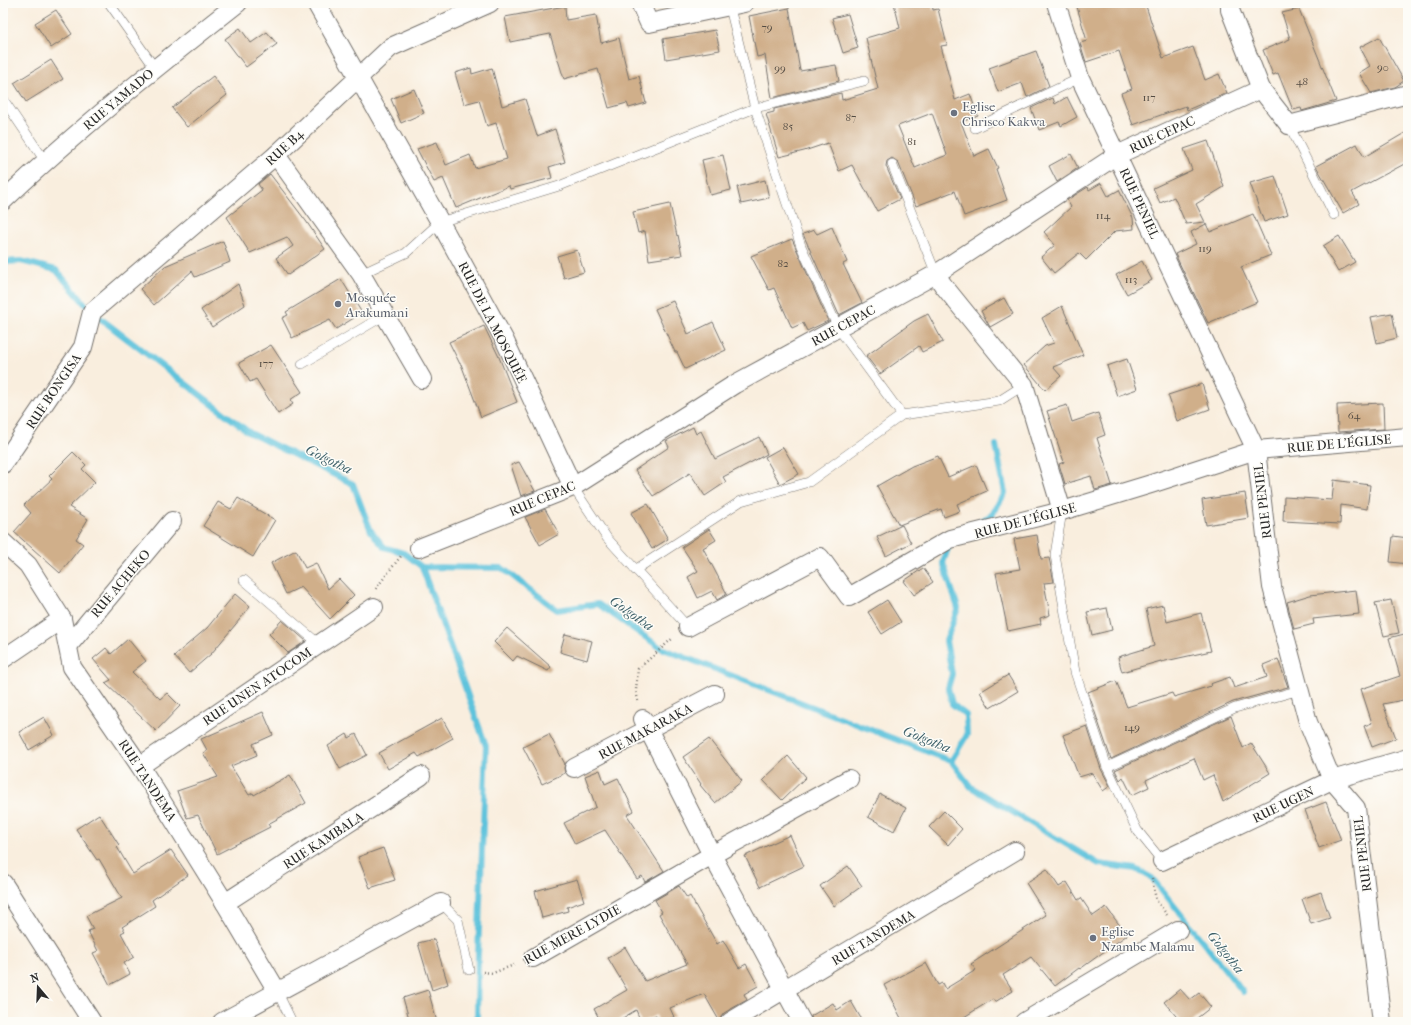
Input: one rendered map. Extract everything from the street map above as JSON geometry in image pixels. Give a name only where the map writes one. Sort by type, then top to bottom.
[{"type":"street","name":"RUE YAMADO","points":[[3,201],[45,161],[155,68],[238,3]]},
{"type":"street","name":"RUE DE LA MOSQUÉE","points":[[316,3],[440,222],[504,339],[573,487]]},
{"type":"street","name":"RUE B4","points":[[92,312],[276,156],[391,47],[490,3]]},
{"type":"street","points":[[640,3],[649,23],[734,4]]},
{"type":"street","name":"RUE PENIEL","points":[[1056,3],[1080,78],[1256,450],[1272,587],[1308,722],[1332,780],[1356,808],[1382,1022]]},
{"type":"street","points":[[1230,3],[1230,10],[1261,89],[1289,126],[1408,94]]},
{"type":"street","name":"RUE CEPAC","points":[[419,548],[573,487],[735,384],[936,274],[1117,155],[1261,89]]},
{"type":"street","points":[[276,156],[361,274],[422,379]]},
{"type":"street","points":[[936,274],[943,285],[1024,385],[1062,511]]},
{"type":"street","name":"RUE BONGISA","points":[[3,464],[83,347],[92,312]]},
{"type":"street","name":"RUE DE L'ÉGLISE","points":[[688,627],[820,557],[849,597],[950,539],[1062,511],[1152,484],[1256,450],[1408,437]]},
{"type":"street","name":"RUE ACHEKO","points":[[68,646],[172,521]]},
{"type":"street","name":"RUE TANDEMA","points":[[3,542],[28,566],[62,620],[72,667],[140,766],[225,903],[277,991]]},
{"type":"street","name":"RUE UNEN ATOCOM","points":[[140,766],[374,607]]},
{"type":"street","points":[[3,659],[62,620]]},
{"type":"street","name":"RUE MAKARAKA","points":[[574,768],[645,724],[715,694]]},
{"type":"street","points":[[645,724],[712,855],[802,1022]]},
{"type":"street","name":"RUE UGEN","points":[[1162,862],[1332,780],[1408,758]]},
{"type":"street","name":"RUE KAMBALA","points":[[225,903],[421,776]]},
{"type":"street","name":"RUE MERE LYDIE","points":[[533,958],[712,855],[849,779]]},
{"type":"street","name":"RUE TANDEMA","points":[[730,1022],[1015,851]]},
{"type":"street","points":[[3,883],[92,1022]]},
{"type":"street","points":[[222,1022],[441,903]]},
{"type":"street","points":[[1024,1022],[1178,930]]},
{"type":"lane","points":[[109,3],[155,68]]},
{"type":"lane","points":[[734,4],[755,108],[801,246],[838,328],[902,415]]},
{"type":"lane","points":[[975,128],[1080,78]]},
{"type":"lane","points":[[361,274],[406,253],[440,222],[559,186],[755,108],[864,81]]},
{"type":"lane","points":[[3,99],[45,161]]},
{"type":"lane","points":[[1289,126],[1334,215]]},
{"type":"lane","points":[[892,164],[936,274]]},
{"type":"lane","points":[[302,364],[385,315]]},
{"type":"lane","points":[[635,570],[741,501],[809,482],[902,415],[999,401],[1024,385]]},
{"type":"lane","name":"RUE DE LA MOSQUÉE","points":[[573,487],[607,538],[688,627]]},
{"type":"lane","points":[[1062,511],[1055,555],[1075,672],[1107,767],[1137,830],[1162,862]]},
{"type":"lane","points":[[244,580],[319,644]]},
{"type":"lane","points":[[1107,767],[1235,708],[1300,690]]},
{"type":"lane","points":[[441,903],[458,920],[469,970]]},
{"type":"lane","name":"RUE TANDEMA","points":[[277,991],[292,1022]]},
{"type":"path","points":[[374,607],[377,587],[404,553],[419,548]]},
{"type":"path","points":[[645,724],[636,690],[638,669],[661,648],[688,627]]},
{"type":"path","points":[[1152,878],[1156,900],[1178,930]]},
{"type":"path","name":"RUE MERE LYDIE","points":[[469,970],[493,973],[533,958]]},
{"type":"building","points":[[894,3],[932,3],[933,10],[938,9],[947,45],[941,46],[955,100],[970,94],[978,116],[961,122],[974,156],[989,149],[998,168],[996,169],[1007,200],[964,216],[955,191],[916,206],[898,162],[892,158],[887,161],[886,166],[900,199],[877,211],[852,165],[839,171],[828,143],[779,157],[766,114],[774,112],[774,109],[841,93],[842,100],[878,89],[866,38],[900,28]],"holes":[[[932,113],[947,155],[915,168],[898,126]]]},
{"type":"building","points":[[1088,3],[1145,3],[1163,58],[1193,47],[1205,80],[1219,74],[1227,93],[1187,110],[1186,106],[1133,125],[1121,93],[1132,89],[1119,51],[1086,62],[1080,43],[1087,41],[1077,7]]},
{"type":"building","points":[[565,6],[566,20],[596,15],[601,43],[619,38],[629,79],[639,76],[646,103],[629,108],[627,103],[609,108],[598,69],[564,79],[550,34],[510,42],[505,17]]},
{"type":"building","points":[[789,8],[800,71],[836,65],[839,81],[772,98],[765,55],[757,57],[749,16]]},
{"type":"building","points":[[1299,9],[1336,101],[1302,111],[1301,108],[1293,110],[1278,73],[1273,75],[1263,50],[1290,39],[1282,13]]},
{"type":"building","points":[[56,10],[72,34],[51,48],[35,23]]},
{"type":"building","points":[[848,14],[858,48],[843,53],[832,18]]},
{"type":"building","points":[[240,28],[251,43],[267,32],[277,44],[246,67],[225,39]]},
{"type":"building","points":[[715,30],[720,50],[666,59],[663,39]]},
{"type":"building","points":[[1379,37],[1404,81],[1395,87],[1371,93],[1359,73],[1370,66],[1360,47]]},
{"type":"building","points":[[1036,51],[1049,86],[1027,97],[1022,83],[998,92],[989,68]]},
{"type":"building","points":[[51,60],[63,79],[26,102],[14,83]]},
{"type":"building","points":[[471,68],[472,74],[492,68],[502,106],[525,99],[537,136],[555,129],[565,162],[549,167],[552,178],[510,189],[509,186],[456,208],[443,178],[434,182],[417,149],[437,142],[446,165],[470,155],[475,168],[507,159],[496,123],[487,126],[479,100],[464,104],[455,73]]},
{"type":"building","points":[[213,76],[227,95],[187,127],[172,108]]},
{"type":"building","points":[[414,89],[424,113],[401,123],[391,99]]},
{"type":"building","points":[[1067,97],[1077,117],[1061,126],[1059,122],[1039,130],[1031,108],[1053,98],[1055,104]]},
{"type":"building","points":[[1408,131],[1408,162],[1352,192],[1359,204],[1343,213],[1316,166],[1357,144],[1364,157]]},
{"type":"building","points":[[1208,141],[1224,187],[1196,204],[1205,222],[1186,224],[1174,197],[1160,203],[1153,188],[1192,170],[1184,149]]},
{"type":"building","points":[[1071,154],[1078,168],[1057,182],[1049,166]]},
{"type":"building","points":[[723,155],[731,190],[710,195],[702,160]]},
{"type":"building","points":[[270,174],[306,221],[325,249],[288,275],[276,258],[293,246],[287,237],[250,253],[227,217],[262,190],[258,184]]},
{"type":"building","points":[[1275,176],[1288,214],[1264,222],[1250,183]]},
{"type":"building","points":[[765,180],[769,198],[741,204],[737,187]]},
{"type":"building","points":[[1101,183],[1108,196],[1119,190],[1133,218],[1134,229],[1115,231],[1086,260],[1079,253],[1054,273],[1041,257],[1055,245],[1044,232],[1071,207],[1067,200],[1088,187],[1089,190]]},
{"type":"building","points":[[670,204],[682,255],[649,260],[645,231],[638,233],[633,212]]},
{"type":"building","points":[[1253,214],[1271,255],[1241,267],[1257,302],[1208,323],[1175,254],[1196,244],[1191,232],[1206,224],[1210,232]]},
{"type":"building","points":[[832,227],[847,262],[843,264],[862,303],[839,315],[803,234],[814,230],[817,234]]},
{"type":"building","points":[[1339,236],[1355,262],[1338,272],[1323,246]]},
{"type":"building","points":[[792,239],[828,321],[807,331],[803,323],[792,328],[774,288],[769,290],[751,256]]},
{"type":"building","points":[[223,241],[230,262],[195,277],[192,271],[154,305],[140,289],[165,266]]},
{"type":"building","points":[[577,250],[584,272],[564,278],[557,256]]},
{"type":"building","points":[[1142,261],[1152,280],[1127,294],[1116,275]]},
{"type":"building","points":[[341,279],[362,313],[336,329],[330,320],[292,338],[282,318],[288,315],[286,312]]},
{"type":"building","points":[[238,284],[245,305],[212,327],[201,310]]},
{"type":"building","points":[[1004,298],[1013,314],[990,327],[981,311]]},
{"type":"building","points":[[673,301],[688,334],[713,322],[726,350],[685,369],[677,352],[675,352],[655,309]]},
{"type":"building","points":[[1062,306],[1083,355],[1053,367],[1061,376],[1045,390],[1024,365],[1045,346],[1054,343],[1042,318]]},
{"type":"building","points":[[1392,313],[1397,338],[1377,343],[1371,317]]},
{"type":"building","points":[[928,314],[943,342],[922,352],[919,346],[880,374],[866,356],[914,321]]},
{"type":"building","points":[[484,326],[499,357],[517,402],[481,417],[461,364],[449,342]]},
{"type":"building","points":[[271,345],[302,392],[290,400],[293,404],[278,414],[256,379],[250,382],[239,363]]},
{"type":"building","points":[[1127,359],[1137,389],[1117,396],[1107,366]]},
{"type":"building","points":[[1202,384],[1210,409],[1177,421],[1168,395]]},
{"type":"building","points":[[1383,403],[1384,429],[1338,432],[1337,405]]},
{"type":"building","points":[[1067,405],[1072,422],[1098,413],[1105,435],[1097,438],[1112,485],[1095,490],[1091,476],[1065,484],[1059,464],[1064,462],[1047,411]]},
{"type":"building","points":[[693,427],[696,434],[701,431],[715,459],[759,437],[767,454],[723,477],[726,482],[705,496],[690,473],[653,496],[635,470],[669,447],[666,441]]},
{"type":"building","points":[[783,447],[799,474],[780,484],[765,457]]},
{"type":"building","points":[[73,452],[86,465],[82,469],[95,482],[69,507],[88,519],[76,539],[83,544],[60,573],[14,532],[31,513],[24,505],[52,479],[49,476]]},
{"type":"building","points":[[938,456],[948,477],[976,465],[987,491],[957,504],[960,511],[944,517],[941,509],[899,525],[877,486],[912,466]]},
{"type":"building","points":[[519,462],[535,491],[521,496],[511,465]]},
{"type":"building","points":[[1334,480],[1370,485],[1367,509],[1341,505],[1340,524],[1283,521],[1284,497],[1332,500]]},
{"type":"building","points":[[1245,493],[1249,518],[1206,525],[1202,500]]},
{"type":"building","points":[[238,498],[275,520],[253,557],[203,526],[218,502],[231,509]]},
{"type":"building","points":[[648,504],[668,539],[652,549],[631,513]]},
{"type":"building","points":[[545,509],[559,534],[540,545],[525,517]]},
{"type":"building","points":[[902,525],[911,543],[886,556],[877,537]]},
{"type":"building","points":[[709,529],[716,540],[703,548],[727,594],[717,600],[712,591],[698,598],[688,577],[698,571],[682,547]]},
{"type":"building","points":[[1037,535],[1041,559],[1049,558],[1054,582],[1044,583],[1050,615],[1040,618],[1041,624],[1008,631],[996,573],[1020,569],[1014,539]]},
{"type":"building","points":[[1393,536],[1408,538],[1408,564],[1390,562]]},
{"type":"building","points":[[296,550],[305,568],[316,563],[328,589],[339,579],[354,595],[330,619],[301,587],[286,594],[271,563]]},
{"type":"building","points":[[923,568],[933,582],[914,595],[904,581]]},
{"type":"building","points":[[1356,590],[1359,614],[1313,619],[1314,624],[1294,629],[1287,602],[1310,595]]},
{"type":"building","points":[[235,594],[250,607],[211,654],[189,673],[174,656],[207,628]]},
{"type":"building","points":[[887,600],[901,622],[882,634],[868,612]]},
{"type":"building","points":[[1391,600],[1399,633],[1384,636],[1375,603]]},
{"type":"building","points":[[1163,605],[1167,622],[1201,613],[1211,651],[1161,661],[1122,672],[1118,657],[1154,646],[1146,609]]},
{"type":"building","points":[[1107,608],[1112,630],[1092,635],[1087,612]]},
{"type":"building","points":[[282,620],[306,641],[288,653],[269,634]]},
{"type":"building","points":[[507,628],[551,667],[548,671],[517,656],[513,661],[494,642]]},
{"type":"building","points":[[1408,633],[1408,699],[1383,704],[1396,738],[1372,747],[1364,726],[1372,723],[1361,689],[1400,676],[1389,638]]},
{"type":"building","points":[[565,634],[592,641],[587,660],[560,652]]},
{"type":"building","points":[[128,639],[146,661],[132,672],[160,699],[167,693],[180,706],[156,731],[105,683],[111,680],[93,659],[106,648],[111,654]]},
{"type":"building","points":[[1278,659],[1288,687],[1233,702],[1111,759],[1088,692],[1116,681],[1127,707],[1172,693],[1174,697],[1211,686],[1210,684],[1230,677],[1234,688],[1267,677],[1263,665]]},
{"type":"building","points":[[1008,675],[1018,691],[990,708],[980,692]]},
{"type":"building","points":[[263,712],[273,735],[253,744],[257,755],[231,766],[249,795],[253,793],[254,795],[290,775],[306,803],[268,824],[270,827],[217,854],[198,815],[187,818],[177,791],[218,777],[203,753],[207,750],[201,739]]},
{"type":"building","points":[[1231,716],[1243,748],[1251,743],[1270,773],[1223,802],[1213,775],[1203,780],[1194,758],[1146,780],[1149,787],[1132,795],[1123,777],[1120,780],[1115,770]]},
{"type":"building","points":[[44,717],[54,735],[29,750],[19,732]]},
{"type":"building","points":[[442,718],[453,738],[419,757],[416,753],[388,769],[379,753]]},
{"type":"building","points":[[1087,726],[1101,769],[1110,786],[1103,791],[1092,773],[1079,777],[1063,735]]},
{"type":"building","points":[[347,734],[349,738],[356,734],[367,755],[340,769],[328,746]]},
{"type":"building","points":[[549,734],[565,764],[565,773],[542,784],[523,747]]},
{"type":"building","points":[[709,739],[742,781],[715,803],[700,785],[701,784],[683,757]]},
{"type":"building","points":[[788,756],[806,777],[782,800],[763,780]]},
{"type":"building","points":[[600,770],[605,784],[618,778],[634,811],[627,815],[664,871],[645,882],[642,876],[637,879],[605,830],[575,844],[564,823],[596,807],[585,776]]},
{"type":"building","points":[[880,794],[906,808],[894,831],[868,817]]},
{"type":"building","points":[[1326,802],[1341,840],[1319,848],[1305,810]]},
{"type":"building","points":[[944,811],[962,829],[948,845],[929,827]]},
{"type":"building","points":[[99,814],[119,845],[117,847],[133,874],[171,850],[188,875],[152,900],[155,906],[122,927],[125,931],[121,933],[134,957],[124,963],[130,974],[110,985],[93,953],[98,951],[88,931],[93,929],[86,916],[122,898],[99,859],[97,860],[76,829]]},
{"type":"building","points":[[790,835],[804,866],[760,887],[745,856]]},
{"type":"building","points":[[383,848],[395,880],[370,888],[358,857]]},
{"type":"building","points":[[848,866],[862,886],[834,906],[820,886]]},
{"type":"building","points":[[1047,869],[1059,887],[1067,882],[1078,900],[1081,898],[1093,916],[1106,907],[1127,935],[1055,986],[1031,957],[1003,975],[1013,991],[995,1002],[993,999],[956,1022],[903,1022],[884,985],[926,963],[938,985],[942,983],[945,989],[976,970],[971,964],[1046,915],[1026,883]]},
{"type":"building","points":[[577,879],[584,901],[567,907],[568,911],[542,918],[535,891]]},
{"type":"building","points":[[679,886],[687,898],[690,896],[717,944],[723,940],[739,968],[746,964],[758,986],[744,994],[747,1000],[724,1013],[720,1022],[704,994],[670,1008],[674,1017],[661,1022],[659,1022],[656,1015],[641,1022],[636,1010],[616,1022],[601,1022],[594,1009],[627,990],[608,958],[625,947],[645,981],[687,964],[659,914],[662,912],[655,900]]},
{"type":"building","points":[[1321,892],[1330,918],[1311,924],[1302,899]]},
{"type":"building","points":[[434,939],[448,984],[432,990],[418,943]]},
{"type":"building","points":[[1180,989],[1190,1000],[1199,993],[1211,1007],[1192,1022],[1181,1022],[1164,1002]]},
{"type":"building","points":[[428,990],[437,1022],[410,1022],[403,998]]},
{"type":"building","points":[[851,1001],[863,1022],[812,1022],[811,1016],[833,1003],[837,1010]]},
{"type":"waterway","name":"Golgotha","points":[[3,262],[21,261],[56,270],[92,312],[250,433],[353,484],[371,531],[384,547],[404,553],[422,567],[502,568],[557,610],[598,604],[661,648],[951,761],[971,787],[1099,864],[1136,869],[1152,878],[1243,992]]},
{"type":"waterway","points":[[972,526],[992,515],[1005,493],[996,445]]},
{"type":"waterway","points":[[949,545],[943,563],[958,608],[946,641],[952,674],[948,688],[952,704],[966,715],[967,735],[951,761]]},
{"type":"waterway","points":[[422,567],[486,746],[477,1022]]},
{"type":"place","name":"Eglise Chrisco Kakwa","points":[[954,113]]},
{"type":"place","name":"Mosquée Arakumani","points":[[338,304]]},
{"type":"place","name":"Eglise Nzambe Malamu","points":[[1093,938]]}]
